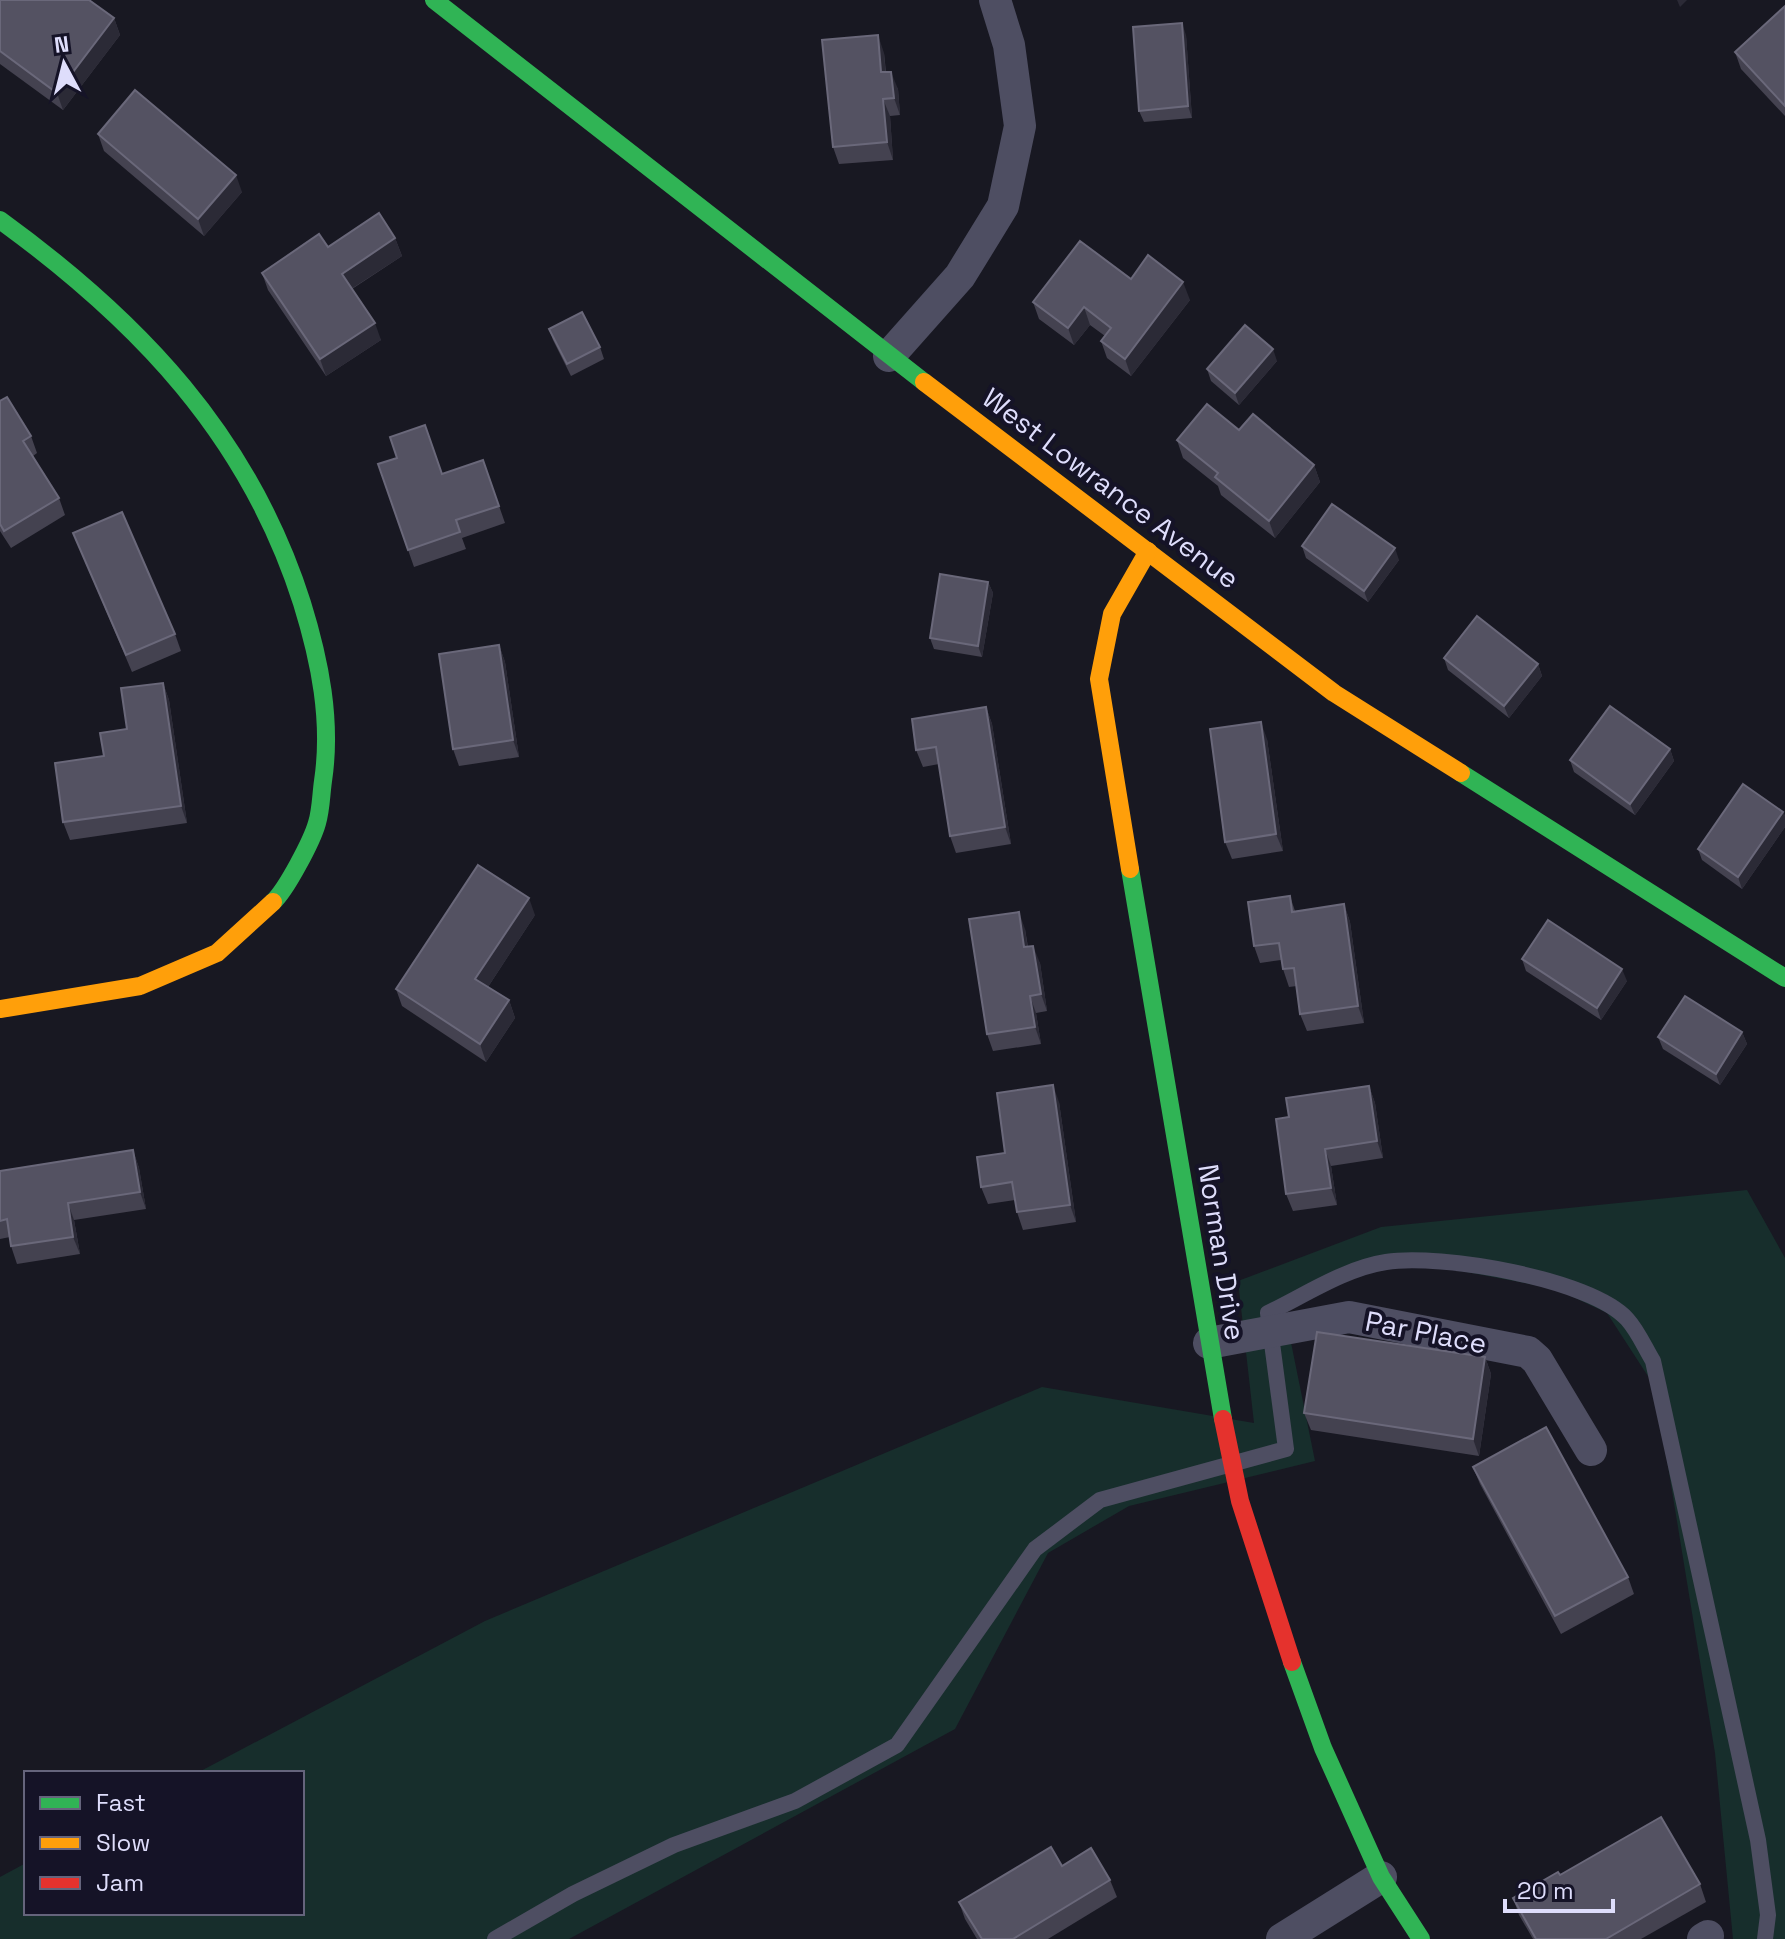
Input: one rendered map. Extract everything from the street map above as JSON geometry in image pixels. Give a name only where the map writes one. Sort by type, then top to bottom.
[{"type":"street","name":"West Lowrance Avenue","points":[[434,0],[889,356],[1334,693],[1785,978]]},
{"type":"street","points":[[889,356],[960,276],[1003,206],[1020,126],[1009,45],[995,0]]},
{"type":"street","points":[[0,220],[66,268],[161,359],[241,463],[289,564],[315,644],[329,741],[317,824],[278,897],[217,953],[140,986],[0,1009]]},
{"type":"street","name":"Norman Drive","points":[[1148,551],[1112,614],[1099,679],[1209,1343],[1232,1463],[1282,1635],[1323,1748],[1381,1877],[1421,1939]]},
{"type":"street","name":"Par Place","points":[[1209,1343],[1349,1317],[1528,1352],[1537,1360],[1591,1450]]},
{"type":"street","points":[[1282,1939],[1381,1877]]},
{"type":"lane","points":[[495,1939],[573,1894],[649,1857],[795,1801],[897,1745],[1035,1549],[1100,1500],[1286,1449],[1268,1313],[1365,1267],[1411,1260],[1489,1267],[1577,1290],[1627,1318],[1653,1361],[1758,1840],[1768,1915],[1765,1939]]},
{"type":"green space","points":[[1747,1190],[1785,1258],[1785,1939],[1733,1939],[1715,1753],[1655,1387],[1607,1313],[1556,1289],[1387,1257],[1284,1308],[1315,1461],[1129,1506],[1048,1553],[955,1729],[569,1939],[0,1939],[0,1877],[24,1864],[24,1915],[304,1915],[304,1771],[201,1771],[485,1621],[1042,1387],[1254,1423],[1238,1281],[1381,1227]]},
{"type":"building","points":[[0,0],[89,0],[114,18],[57,93],[0,51]]},
{"type":"building","points":[[1785,6],[1785,106],[1735,52]]},
{"type":"building","points":[[1182,23],[1188,106],[1139,111],[1133,27]]},
{"type":"building","points":[[878,35],[881,72],[891,72],[894,98],[883,99],[887,142],[833,147],[822,40]]},
{"type":"building","points":[[135,90],[236,175],[198,219],[98,134]]},
{"type":"building","points":[[379,213],[395,238],[342,274],[375,323],[320,359],[262,273],[319,234],[328,247]]},
{"type":"building","points":[[1080,241],[1131,279],[1148,255],[1183,282],[1125,359],[1101,341],[1111,328],[1084,307],[1068,328],[1033,302]]},
{"type":"building","points":[[582,312],[600,347],[567,364],[549,329]]},
{"type":"building","points":[[1245,325],[1273,349],[1235,393],[1207,369]]},
{"type":"building","points":[[7,397],[31,436],[23,441],[59,498],[4,531],[0,524],[0,401]]},
{"type":"building","points":[[1207,404],[1239,430],[1253,414],[1314,465],[1269,521],[1215,477],[1218,473],[1177,440]]},
{"type":"building","points":[[425,425],[442,474],[483,460],[499,506],[456,520],[460,532],[408,550],[378,464],[397,458],[390,437]]},
{"type":"building","points":[[1332,504],[1395,548],[1364,591],[1302,546]]},
{"type":"building","points":[[122,512],[175,634],[126,655],[73,533]]},
{"type":"building","points":[[940,574],[988,582],[978,646],[930,638]]},
{"type":"building","points":[[1477,616],[1538,664],[1504,706],[1444,658]]},
{"type":"building","points":[[499,645],[513,740],[453,749],[439,654]]},
{"type":"building","points":[[163,683],[181,806],[63,822],[55,763],[104,756],[100,733],[127,729],[121,688]]},
{"type":"building","points":[[1610,706],[1670,749],[1630,804],[1570,760]]},
{"type":"building","points":[[986,707],[1005,827],[950,836],[936,747],[916,750],[912,719]]},
{"type":"building","points":[[1261,722],[1276,834],[1225,842],[1210,729]]},
{"type":"building","points":[[1743,784],[1783,812],[1738,877],[1698,849]]},
{"type":"building","points":[[478,865],[529,898],[475,979],[509,1000],[480,1044],[396,989]]},
{"type":"building","points":[[1290,896],[1292,912],[1344,904],[1358,1006],[1300,1014],[1294,968],[1283,969],[1279,943],[1254,946],[1248,902]]},
{"type":"building","points":[[1019,912],[1024,947],[1033,946],[1041,994],[1030,996],[1035,1027],[987,1034],[969,919]]},
{"type":"building","points":[[1548,920],[1622,969],[1597,1008],[1522,959]]},
{"type":"building","points":[[1685,996],[1742,1032],[1716,1074],[1658,1037]]},
{"type":"building","points":[[1053,1085],[1070,1205],[1017,1212],[1012,1182],[981,1187],[977,1157],[1005,1153],[997,1093]]},
{"type":"building","points":[[1369,1086],[1377,1141],[1325,1149],[1331,1188],[1286,1194],[1276,1119],[1289,1117],[1286,1098]]},
{"type":"building","points":[[133,1150],[140,1192],[68,1203],[73,1237],[11,1246],[7,1219],[0,1221],[0,1171]]},
{"type":"building","points":[[1317,1332],[1485,1357],[1473,1439],[1304,1413]]},
{"type":"building","points":[[1546,1427],[1628,1577],[1555,1616],[1473,1467]]},
{"type":"building","points":[[1661,1817],[1700,1884],[1606,1939],[1536,1939],[1513,1898]]},
{"type":"building","points":[[1051,1847],[1062,1866],[1091,1848],[1110,1880],[1013,1939],[982,1939],[959,1902]]},
{"type":"traffic: fast","points":[[434,0],[924,382]]},
{"type":"traffic: fast","points":[[0,220],[98,299],[143,342],[183,387],[220,435],[252,487],[280,543],[314,647],[323,691],[326,736],[317,823],[298,865],[273,902]]},
{"type":"traffic: fast","points":[[1461,773],[1785,978]]},
{"type":"traffic: fast","points":[[1130,869],[1223,1419]]},
{"type":"traffic: fast","points":[[1292,1662],[1323,1748],[1381,1877],[1421,1939]]},
{"type":"traffic: slow","points":[[924,382],[1334,693],[1461,773]]},
{"type":"traffic: slow","points":[[1130,869],[1099,679],[1112,614],[1148,551]]},
{"type":"traffic: slow","points":[[0,1009],[140,986],[217,953],[273,902]]},
{"type":"traffic: jam","points":[[1223,1419],[1240,1501],[1292,1662]]}]
